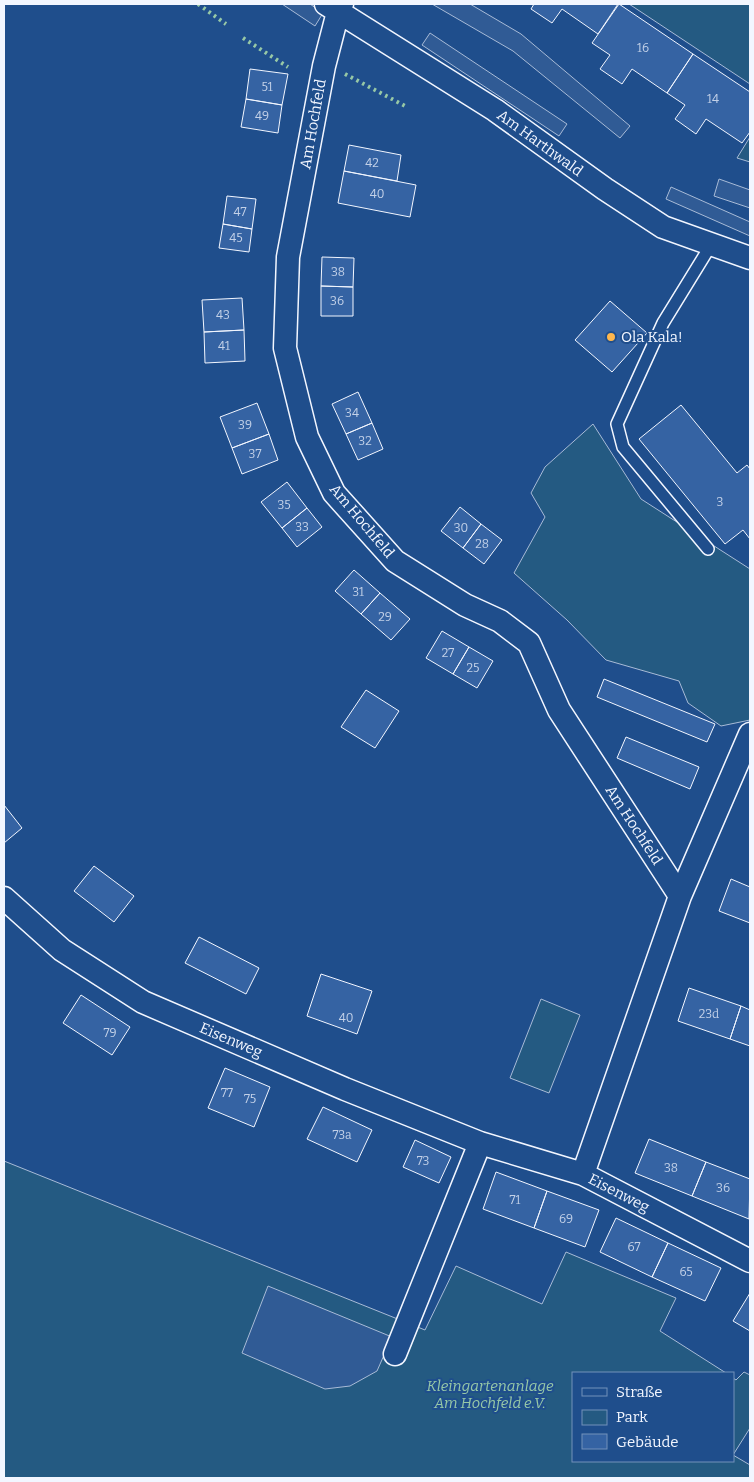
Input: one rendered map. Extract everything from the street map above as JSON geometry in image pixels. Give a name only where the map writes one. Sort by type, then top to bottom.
[{"type":"street","name":"Am Harthwald","points":[[335,6],[495,110],[626,204],[663,227],[750,258]]},
{"type":"street","name":"Am Hochfeld","points":[[335,6],[288,257],[285,348],[307,437],[334,493],[395,561],[465,605],[500,621],[529,643],[559,710],[680,896]]},
{"type":"street","points":[[583,1174],[680,896],[750,734]]},
{"type":"street","name":"Eisenweg","points":[[4,898],[62,950],[143,1002],[345,1089],[480,1143],[583,1174],[750,1261]]},
{"type":"street","points":[[395,1354],[480,1143]]},
{"type":"lane","points":[[708,549],[623,447],[617,424],[663,323],[711,245]]},
{"type":"green space","points":[[629,4],[750,4],[750,84]]},
{"type":"green space","points":[[750,137],[750,162],[737,158]]},
{"type":"green space","points":[[593,424],[641,499],[750,569],[750,720],[721,726],[688,703],[679,681],[606,660],[567,620],[514,573],[545,517],[531,493],[545,467]]},
{"type":"green space","points":[[541,999],[580,1015],[549,1093],[510,1078]]},
{"type":"green space","name":"Kleingartenanlage Am Hochfeld e.V.","points":[[4,1161],[425,1330],[456,1266],[542,1304],[566,1252],[676,1298],[660,1331],[724,1372],[572,1372],[572,1462],[734,1462],[734,1456],[750,1465],[750,1478],[4,1478]]},
{"type":"green space","points":[[744,1372],[750,1375],[750,1428],[734,1453],[734,1379],[736,1380]]},
{"type":"shaded area","points":[[282,4],[310,4],[323,13],[315,26]]},
{"type":"shaded area","points":[[432,4],[470,4],[521,34],[630,126],[620,138],[513,51]]},
{"type":"shaded area","points":[[430,33],[567,124],[559,136],[422,45]]},
{"type":"shaded area","points":[[719,179],[750,190],[750,208],[714,196]]},
{"type":"shaded area","points":[[671,187],[750,222],[750,236],[666,199]]},
{"type":"shaded area","points":[[268,1286],[392,1337],[377,1371],[350,1386],[325,1389],[242,1353]]},
{"type":"building","points":[[534,4],[618,4],[598,34],[562,9],[552,23],[531,9]]},
{"type":"building","points":[[619,4],[693,54],[667,93],[632,69],[622,84],[600,69],[610,55],[592,43]]},
{"type":"building","points":[[693,54],[750,92],[750,132],[742,143],[706,119],[696,134],[675,119],[685,105],[667,93]]},
{"type":"building","points":[[250,69],[288,74],[282,105],[246,99]]},
{"type":"building","points":[[246,99],[282,105],[278,133],[241,127]]},
{"type":"building","points":[[349,145],[401,155],[397,181],[344,171]]},
{"type":"building","points":[[344,171],[416,185],[410,217],[338,203]]},
{"type":"building","points":[[227,196],[256,199],[252,229],[223,224]]},
{"type":"building","points":[[223,224],[252,229],[249,252],[219,248]]},
{"type":"building","points":[[322,257],[354,258],[353,287],[321,286]]},
{"type":"building","points":[[321,286],[353,287],[353,316],[321,316]]},
{"type":"building","points":[[242,298],[244,330],[204,332],[202,300]]},
{"type":"building","name":"Ola Kala!","points":[[610,301],[647,333],[612,372],[575,340]]},
{"type":"building","points":[[244,330],[245,361],[205,363],[204,332]]},
{"type":"building","points":[[358,392],[372,423],[346,434],[332,404]]},
{"type":"building","points":[[257,403],[269,434],[232,448],[220,417]]},
{"type":"building","points":[[681,405],[737,473],[747,465],[750,469],[750,539],[743,530],[725,544],[639,439]]},
{"type":"building","points":[[372,423],[383,449],[358,460],[346,434]]},
{"type":"building","points":[[269,434],[278,460],[242,474],[232,448]]},
{"type":"building","points":[[287,482],[307,508],[282,528],[261,502]]},
{"type":"building","points":[[460,507],[481,524],[463,548],[441,531]]},
{"type":"building","points":[[307,508],[322,527],[297,547],[282,528]]},
{"type":"building","points":[[481,524],[502,540],[484,564],[463,548]]},
{"type":"building","points":[[354,570],[380,593],[361,614],[335,591]]},
{"type":"building","points":[[380,593],[410,619],[391,640],[361,614]]},
{"type":"building","points":[[442,631],[469,647],[453,674],[426,658]]},
{"type":"building","points":[[469,647],[493,661],[477,688],[453,674]]},
{"type":"building","points":[[604,679],[715,724],[707,742],[597,697]]},
{"type":"building","points":[[366,690],[399,711],[375,748],[341,727]]},
{"type":"building","points":[[626,737],[699,767],[690,789],[617,758]]},
{"type":"building","points":[[4,805],[22,828],[4,843]]},
{"type":"building","points":[[94,866],[134,896],[114,922],[74,891]]},
{"type":"building","points":[[731,879],[750,887],[750,923],[719,911]]},
{"type":"building","points":[[199,937],[259,968],[246,994],[185,963]]},
{"type":"building","points":[[321,974],[372,991],[357,1034],[307,1016]]},
{"type":"building","points":[[689,988],[741,1006],[730,1039],[678,1021]]},
{"type":"building","points":[[81,995],[130,1027],[112,1055],[63,1023]]},
{"type":"building","points":[[741,1006],[750,1010],[750,1046],[730,1039]]},
{"type":"building","points":[[225,1068],[270,1087],[254,1127],[208,1108]]},
{"type":"building","points":[[323,1107],[372,1130],[357,1162],[307,1139]]},
{"type":"building","points":[[649,1139],[706,1162],[692,1196],[635,1173]]},
{"type":"building","points":[[415,1140],[451,1157],[439,1183],[403,1167]]},
{"type":"building","points":[[706,1162],[750,1179],[749,1219],[692,1196]]},
{"type":"building","points":[[496,1172],[547,1191],[534,1228],[483,1209]]},
{"type":"building","points":[[547,1191],[599,1210],[585,1247],[534,1228]]},
{"type":"building","points":[[616,1218],[668,1243],[652,1277],[600,1252]]},
{"type":"building","points":[[668,1243],[721,1268],[705,1301],[652,1277]]},
{"type":"building","points":[[750,1293],[750,1331],[733,1321]]},
{"type":"hedge","points":[[198,4],[226,24]]},
{"type":"hedge","points":[[243,38],[288,67]]},
{"type":"hedge","points":[[345,74],[407,107]]},
{"type":"place","name":"Ola Kala!","points":[[611,337]]}]
